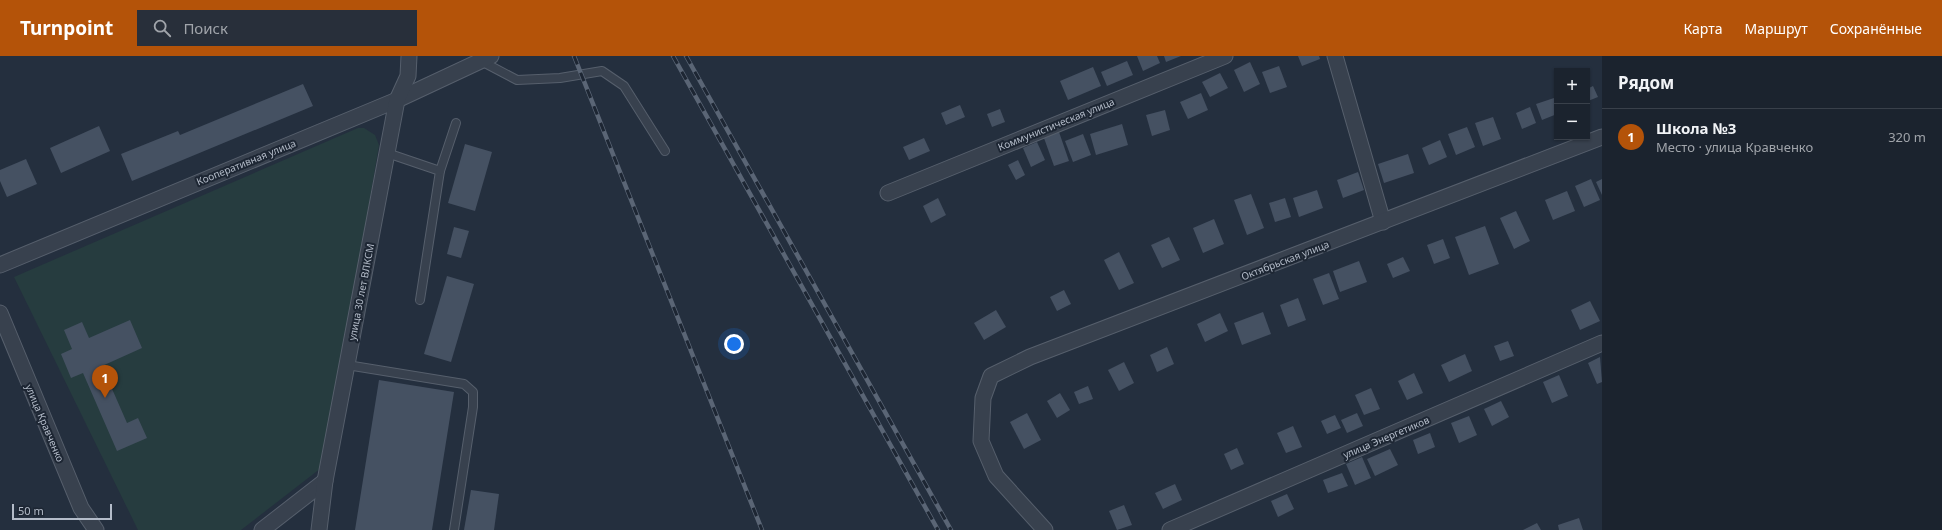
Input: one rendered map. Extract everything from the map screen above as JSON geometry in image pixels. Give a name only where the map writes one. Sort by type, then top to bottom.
[{"type":"street","name":"улица 30 лет ВЛКСМ","points":[[319,530],[325,481],[387,152],[397,100],[408,76],[409,56]]},
{"type":"street","name":"Коммунистическая улица","points":[[888,193],[1225,56]]},
{"type":"street","points":[[1335,56],[1383,222]]},
{"type":"street","name":"Кооперативная улица","points":[[0,265],[397,100],[486,58]]},
{"type":"street","name":"Октябрьская улица","points":[[1045,530],[996,476],[981,442],[983,398],[991,376],[1030,357],[1602,137]]},
{"type":"street","name":"улица Кравченко","points":[[0,313],[81,508],[96,530]]},
{"type":"street","name":"улица Энергетиков","points":[[1170,530],[1602,343]]},
{"type":"street","points":[[262,530],[325,481]]},
{"type":"lane","points":[[486,58],[517,80],[560,78],[602,71],[624,86],[665,151]]},
{"type":"lane","points":[[420,300],[440,171],[456,123]]},
{"type":"lane","points":[[387,152],[440,171]]},
{"type":"lane","points":[[347,364],[464,384],[474,392],[454,530]]},
{"type":"green space","points":[[358,128],[364,128],[375,135],[379,145],[325,465],[241,530],[138,530],[14,277]]},
{"type":"building","points":[[1137,56],[1157,56],[1160,63],[1143,71]]},
{"type":"building","points":[[1164,56],[1181,56],[1166,62]]},
{"type":"building","points":[[1298,56],[1319,56],[1320,59],[1302,66]]},
{"type":"building","points":[[1127,61],[1133,75],[1107,86],[1101,72]]},
{"type":"building","points":[[1250,62],[1260,84],[1244,92],[1234,70]]},
{"type":"building","points":[[1279,66],[1287,87],[1270,93],[1262,72]]},
{"type":"building","points":[[1093,67],[1101,86],[1068,100],[1060,81]]},
{"type":"building","points":[[1220,73],[1228,88],[1210,97],[1202,82]]},
{"type":"building","points":[[303,84],[313,106],[132,181],[121,154],[178,131],[180,135]]},
{"type":"building","points":[[1593,86],[1598,97],[1590,100],[1590,88]]},
{"type":"building","points":[[1201,93],[1208,110],[1188,119],[1180,102]]},
{"type":"building","points":[[1554,98],[1554,115],[1542,120],[1536,104]]},
{"type":"building","points":[[960,105],[965,117],[946,125],[941,113]]},
{"type":"building","points":[[1530,107],[1536,123],[1522,129],[1516,113]]},
{"type":"building","points":[[1000,109],[1005,122],[992,127],[987,114]]},
{"type":"building","points":[[1165,110],[1170,130],[1152,136],[1146,115]]},
{"type":"building","points":[[1493,117],[1501,139],[1483,146],[1475,123]]},
{"type":"building","points":[[1122,124],[1128,145],[1096,155],[1090,134]]},
{"type":"building","points":[[99,126],[110,151],[61,173],[50,148]]},
{"type":"building","points":[[1467,127],[1475,147],[1456,155],[1448,134]]},
{"type":"building","points":[[1059,132],[1069,161],[1054,166],[1044,138]]},
{"type":"building","points":[[1083,134],[1091,155],[1073,162],[1065,141]]},
{"type":"building","points":[[924,138],[930,151],[909,160],[903,147]]},
{"type":"building","points":[[1440,140],[1447,157],[1429,165],[1422,148]]},
{"type":"building","points":[[1037,142],[1045,160],[1031,167],[1023,148]]},
{"type":"building","points":[[465,144],[492,152],[475,211],[448,203]]},
{"type":"building","points":[[1408,154],[1414,173],[1384,183],[1378,164]]},
{"type":"building","points":[[26,159],[37,184],[7,197],[0,181],[0,170]]},
{"type":"building","points":[[1018,160],[1025,175],[1016,180],[1008,165]]},
{"type":"building","points":[[1358,172],[1364,190],[1343,198],[1337,180]]},
{"type":"building","points":[[1591,179],[1600,200],[1584,207],[1575,186]]},
{"type":"building","points":[[1602,179],[1602,195],[1596,182]]},
{"type":"building","points":[[1317,190],[1323,208],[1299,217],[1293,198]]},
{"type":"building","points":[[1567,191],[1575,211],[1553,220],[1545,200]]},
{"type":"building","points":[[1251,194],[1264,228],[1247,235],[1234,200]]},
{"type":"building","points":[[938,198],[946,215],[931,223],[923,206]]},
{"type":"building","points":[[1285,198],[1291,217],[1275,222],[1269,203]]},
{"type":"building","points":[[1516,211],[1530,241],[1514,249],[1500,218]]},
{"type":"building","points":[[1214,219],[1224,244],[1203,253],[1193,228]]},
{"type":"building","points":[[1485,226],[1499,264],[1469,275],[1455,237]]},
{"type":"building","points":[[454,227],[469,231],[461,258],[447,254]]},
{"type":"building","points":[[1169,237],[1180,260],[1162,268],[1151,245]]},
{"type":"building","points":[[1443,239],[1450,258],[1434,264],[1427,245]]},
{"type":"building","points":[[1119,252],[1134,283],[1119,290],[1104,260]]},
{"type":"building","points":[[1403,257],[1410,271],[1393,278],[1387,264]]},
{"type":"building","points":[[1359,261],[1367,282],[1340,292],[1333,271]]},
{"type":"building","points":[[1329,273],[1339,299],[1323,305],[1313,279]]},
{"type":"building","points":[[447,276],[474,284],[451,362],[424,354]]},
{"type":"building","points":[[1064,290],[1071,304],[1057,311],[1050,297]]},
{"type":"building","points":[[1298,298],[1306,320],[1288,327],[1280,305]]},
{"type":"building","points":[[1590,301],[1600,321],[1580,330],[1571,310]]},
{"type":"building","points":[[996,310],[1006,327],[984,340],[974,323]]},
{"type":"building","points":[[1263,312],[1271,334],[1242,345],[1234,323]]},
{"type":"building","points":[[1220,313],[1228,331],[1205,342],[1197,324]]},
{"type":"building","points":[[130,320],[142,348],[102,366],[127,423],[138,418],[147,438],[117,451],[83,373],[71,378],[61,354],[72,349],[64,330],[82,322],[89,338]]},
{"type":"building","points":[[1508,341],[1514,356],[1500,361],[1494,346]]},
{"type":"building","points":[[1167,347],[1174,364],[1157,372],[1150,355]]},
{"type":"building","points":[[1465,354],[1472,371],[1449,382],[1441,365]]},
{"type":"building","points":[[1600,357],[1602,382],[1597,384],[1588,363]]},
{"type":"building","points":[[1124,362],[1134,383],[1119,391],[1108,370]]},
{"type":"building","points":[[1414,373],[1423,393],[1407,400],[1398,381]]},
{"type":"building","points":[[1559,375],[1568,396],[1552,403],[1543,382]]},
{"type":"building","points":[[379,380],[454,392],[432,530],[355,530]]},
{"type":"building","points":[[1088,386],[1093,399],[1079,404],[1074,392]]},
{"type":"building","points":[[1371,388],[1380,409],[1364,415],[1355,395]]},
{"type":"building","points":[[1060,393],[1070,410],[1057,418],[1047,401]]},
{"type":"building","points":[[1501,401],[1509,417],[1492,426],[1484,409]]},
{"type":"building","points":[[1027,413],[1041,440],[1024,449],[1010,422]]},
{"type":"building","points":[[1357,413],[1363,426],[1347,433],[1341,420]]},
{"type":"building","points":[[1335,415],[1341,428],[1327,434],[1321,421]]},
{"type":"building","points":[[1469,416],[1477,435],[1459,443],[1451,423]]},
{"type":"building","points":[[1293,426],[1302,447],[1286,453],[1277,433]]},
{"type":"building","points":[[1430,433],[1435,447],[1418,454],[1413,440]]},
{"type":"building","points":[[1237,448],[1244,464],[1231,470],[1224,454]]},
{"type":"building","points":[[1390,449],[1398,465],[1375,476],[1367,459]]},
{"type":"building","points":[[1362,457],[1371,478],[1355,485],[1346,464]]},
{"type":"building","points":[[1342,473],[1348,486],[1328,493],[1323,480]]},
{"type":"building","points":[[1175,484],[1182,500],[1163,509],[1155,493]]},
{"type":"building","points":[[471,490],[499,494],[494,530],[464,530]]},
{"type":"building","points":[[1287,494],[1294,509],[1278,517],[1271,501]]},
{"type":"building","points":[[1124,505],[1132,525],[1117,530],[1109,511]]},
{"type":"building","points":[[1579,518],[1583,530],[1559,530],[1558,525]]},
{"type":"building","points":[[1537,523],[1541,530],[1523,530]]},
{"type":"railway","points":[[574,56],[762,530]]},
{"type":"railway","points":[[673,56],[938,530]]},
{"type":"railway","points":[[686,56],[951,530]]},
{"type":"place","name":"Школа №3","points":[[105,398]]}]
